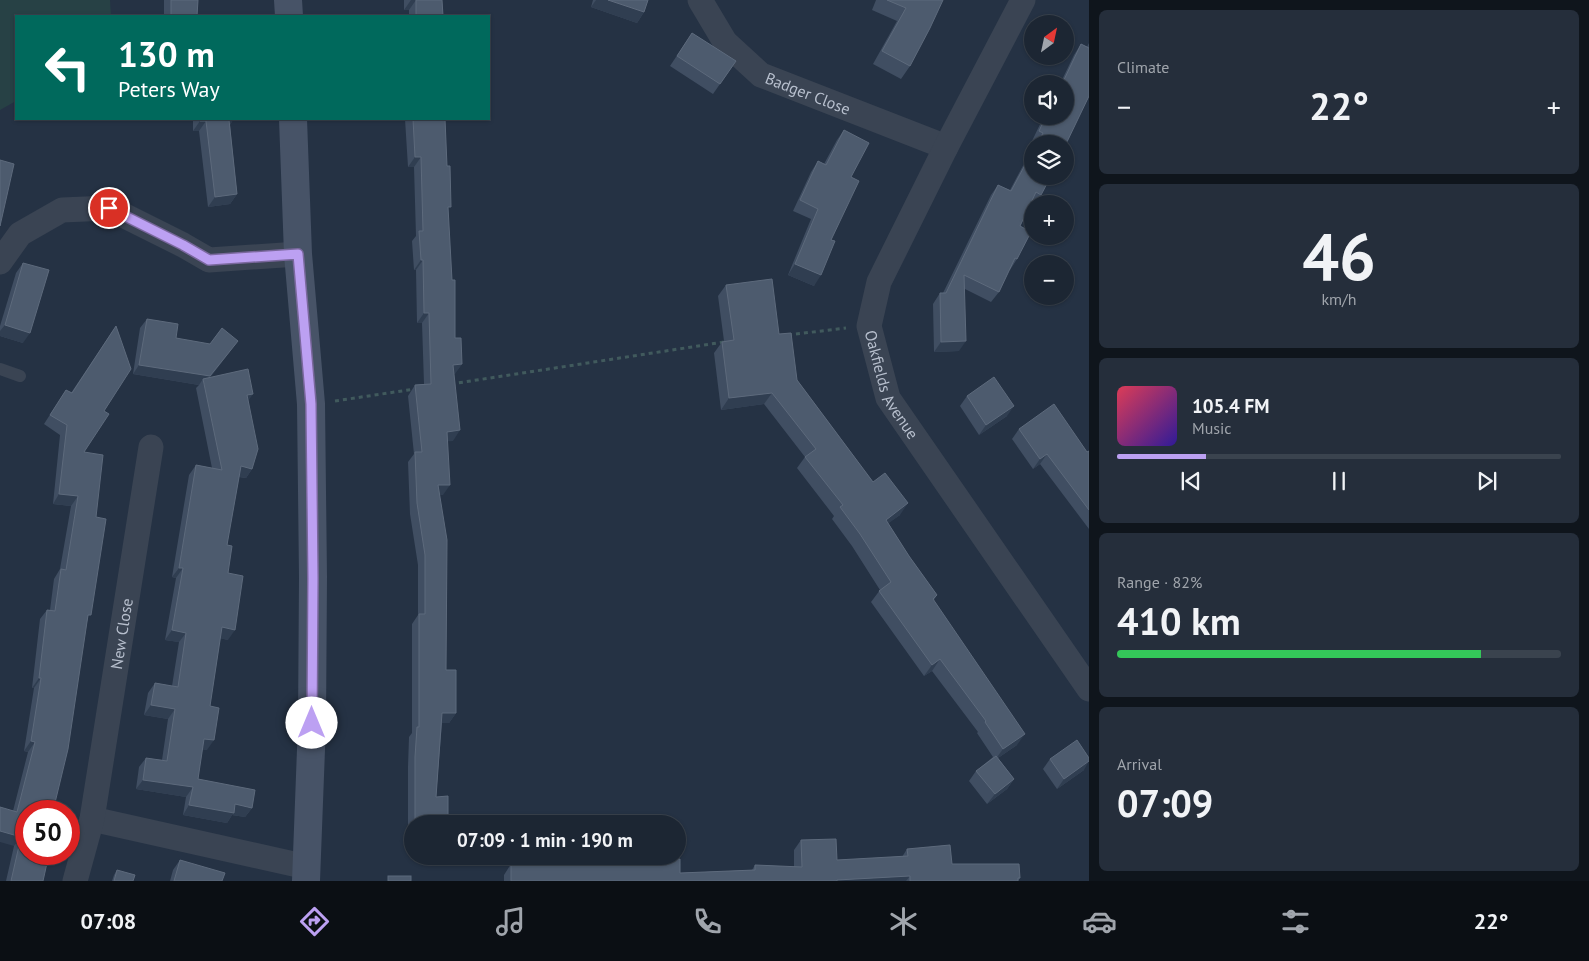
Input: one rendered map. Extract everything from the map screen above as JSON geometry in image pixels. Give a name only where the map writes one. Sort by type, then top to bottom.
[{"type":"main road","points":[[288,0],[289,15]]},
{"type":"main road","points":[[293,120],[298,254],[311,404],[312,713],[306,874]]},
{"type":"street","name":"Badger Close","points":[[700,0],[726,42],[761,75],[946,147]]},
{"type":"street","name":"Oakfields Avenue","points":[[1022,0],[879,282],[869,326],[888,398],[1089,689]]},
{"type":"street","points":[[0,262],[20,234],[62,210],[109,208],[209,260],[298,254]]},
{"type":"street","name":"New Close","points":[[75,881],[92,819],[151,447]]},
{"type":"street","points":[[92,819],[306,874]]},
{"type":"lane","points":[[0,369],[20,376]]},
{"type":"path","points":[[783,335],[869,326]]},
{"type":"path","points":[[442,386],[726,342]]},
{"type":"path","points":[[311,404],[424,388]]},
{"type":"green space","points":[[0,0],[110,0],[111,15],[15,15],[15,102],[0,110]]},
{"type":"building","points":[[171,0],[198,0],[197,15],[171,15]]},
{"type":"building","points":[[416,0],[442,0],[443,15],[416,15]]},
{"type":"building","points":[[608,0],[648,0],[644,12]]},
{"type":"building","points":[[887,0],[943,0],[910,66],[882,51],[906,8]]},
{"type":"building","points":[[692,33],[736,61],[720,84],[677,56]]},
{"type":"building","points":[[1081,44],[1089,48],[1089,96],[1070,135],[1042,135],[1043,133],[1039,131],[1042,125],[1074,125],[1074,75],[1066,75],[1071,65],[1074,65],[1074,59]]},
{"type":"building","points":[[229,120],[237,194],[215,197],[206,121],[200,121]]},
{"type":"building","points":[[413,120],[445,120],[447,166],[450,166],[451,207],[448,207],[452,280],[455,280],[455,338],[461,338],[462,364],[453,365],[460,430],[447,432],[450,485],[438,485],[447,540],[446,670],[456,670],[456,713],[442,713],[436,797],[448,796],[448,815],[415,815],[415,757],[417,727],[419,727],[419,614],[425,614],[425,555],[417,503],[415,452],[422,452],[415,385],[431,384],[429,313],[424,313],[423,260],[421,260],[419,231],[423,231],[421,157],[415,157]]},
{"type":"building","points":[[844,130],[869,143],[851,177],[859,181],[831,240],[835,241],[821,275],[795,264],[818,209],[800,200],[818,161],[826,165]]},
{"type":"building","points":[[0,160],[14,164],[0,226]]},
{"type":"building","points":[[1024,167],[1024,185],[1046,185],[1041,195],[1036,192],[1035,195],[1024,195],[1024,218],[1020,226],[1024,228],[1024,245],[1017,259],[1015,258],[999,292],[964,275],[966,341],[941,342],[940,293],[946,293],[998,185],[1011,191]]},
{"type":"building","points":[[23,263],[49,270],[30,333],[5,325]]},
{"type":"building","points":[[772,279],[779,334],[791,333],[797,380],[873,482],[885,473],[908,503],[886,520],[937,595],[933,599],[1025,734],[1003,749],[986,721],[940,659],[932,665],[879,591],[891,582],[840,507],[843,505],[805,457],[816,449],[772,393],[729,398],[722,342],[734,340],[726,285]]},
{"type":"building","points":[[147,319],[178,324],[176,338],[210,344],[222,328],[238,341],[210,376],[139,365]]},
{"type":"building","points":[[116,326],[131,369],[104,411],[109,414],[84,452],[103,455],[96,517],[106,519],[91,615],[88,615],[68,749],[56,800],[20,800],[35,742],[31,741],[41,678],[39,678],[47,610],[55,611],[61,569],[66,570],[78,496],[59,494],[67,425],[50,415],[66,390],[72,393]]},
{"type":"building","points":[[248,369],[253,394],[247,395],[258,449],[252,469],[241,466],[227,545],[232,546],[228,573],[243,576],[235,630],[222,627],[210,706],[219,708],[214,740],[204,739],[198,779],[255,790],[252,808],[235,804],[234,813],[189,805],[193,787],[143,780],[146,758],[167,761],[175,709],[151,705],[155,683],[178,687],[186,633],[172,630],[183,568],[179,568],[196,465],[222,470],[203,379]]},
{"type":"building","points":[[994,377],[1014,406],[986,425],[967,396]]},
{"type":"building","points":[[1054,404],[1087,452],[1089,451],[1089,510],[1047,454],[1040,459],[1019,429]]},
{"type":"building","points":[[1077,740],[1089,761],[1064,779],[1050,759]]},
{"type":"building","points":[[996,756],[1014,779],[995,794],[976,771]]},
{"type":"building","points":[[0,807],[15,811],[15,835],[0,831]]},
{"type":"building","points":[[836,839],[837,860],[908,856],[907,849],[950,845],[952,864],[1019,864],[1020,878],[1018,878],[1018,881],[910,881],[910,876],[837,881],[511,881],[511,865],[680,865],[680,873],[755,870],[755,865],[802,867],[801,840]]},
{"type":"building","points":[[180,860],[225,873],[222,881],[174,881]]},
{"type":"building","points":[[15,863],[15,865],[47,865],[43,881],[11,881]]},
{"type":"building","points":[[117,870],[135,875],[133,881],[114,881]]},
{"type":"building","points":[[388,876],[411,876],[411,881],[388,881]]},
{"type":"route","points":[[109,208],[209,260],[298,254],[311,404],[312,723]]}]
